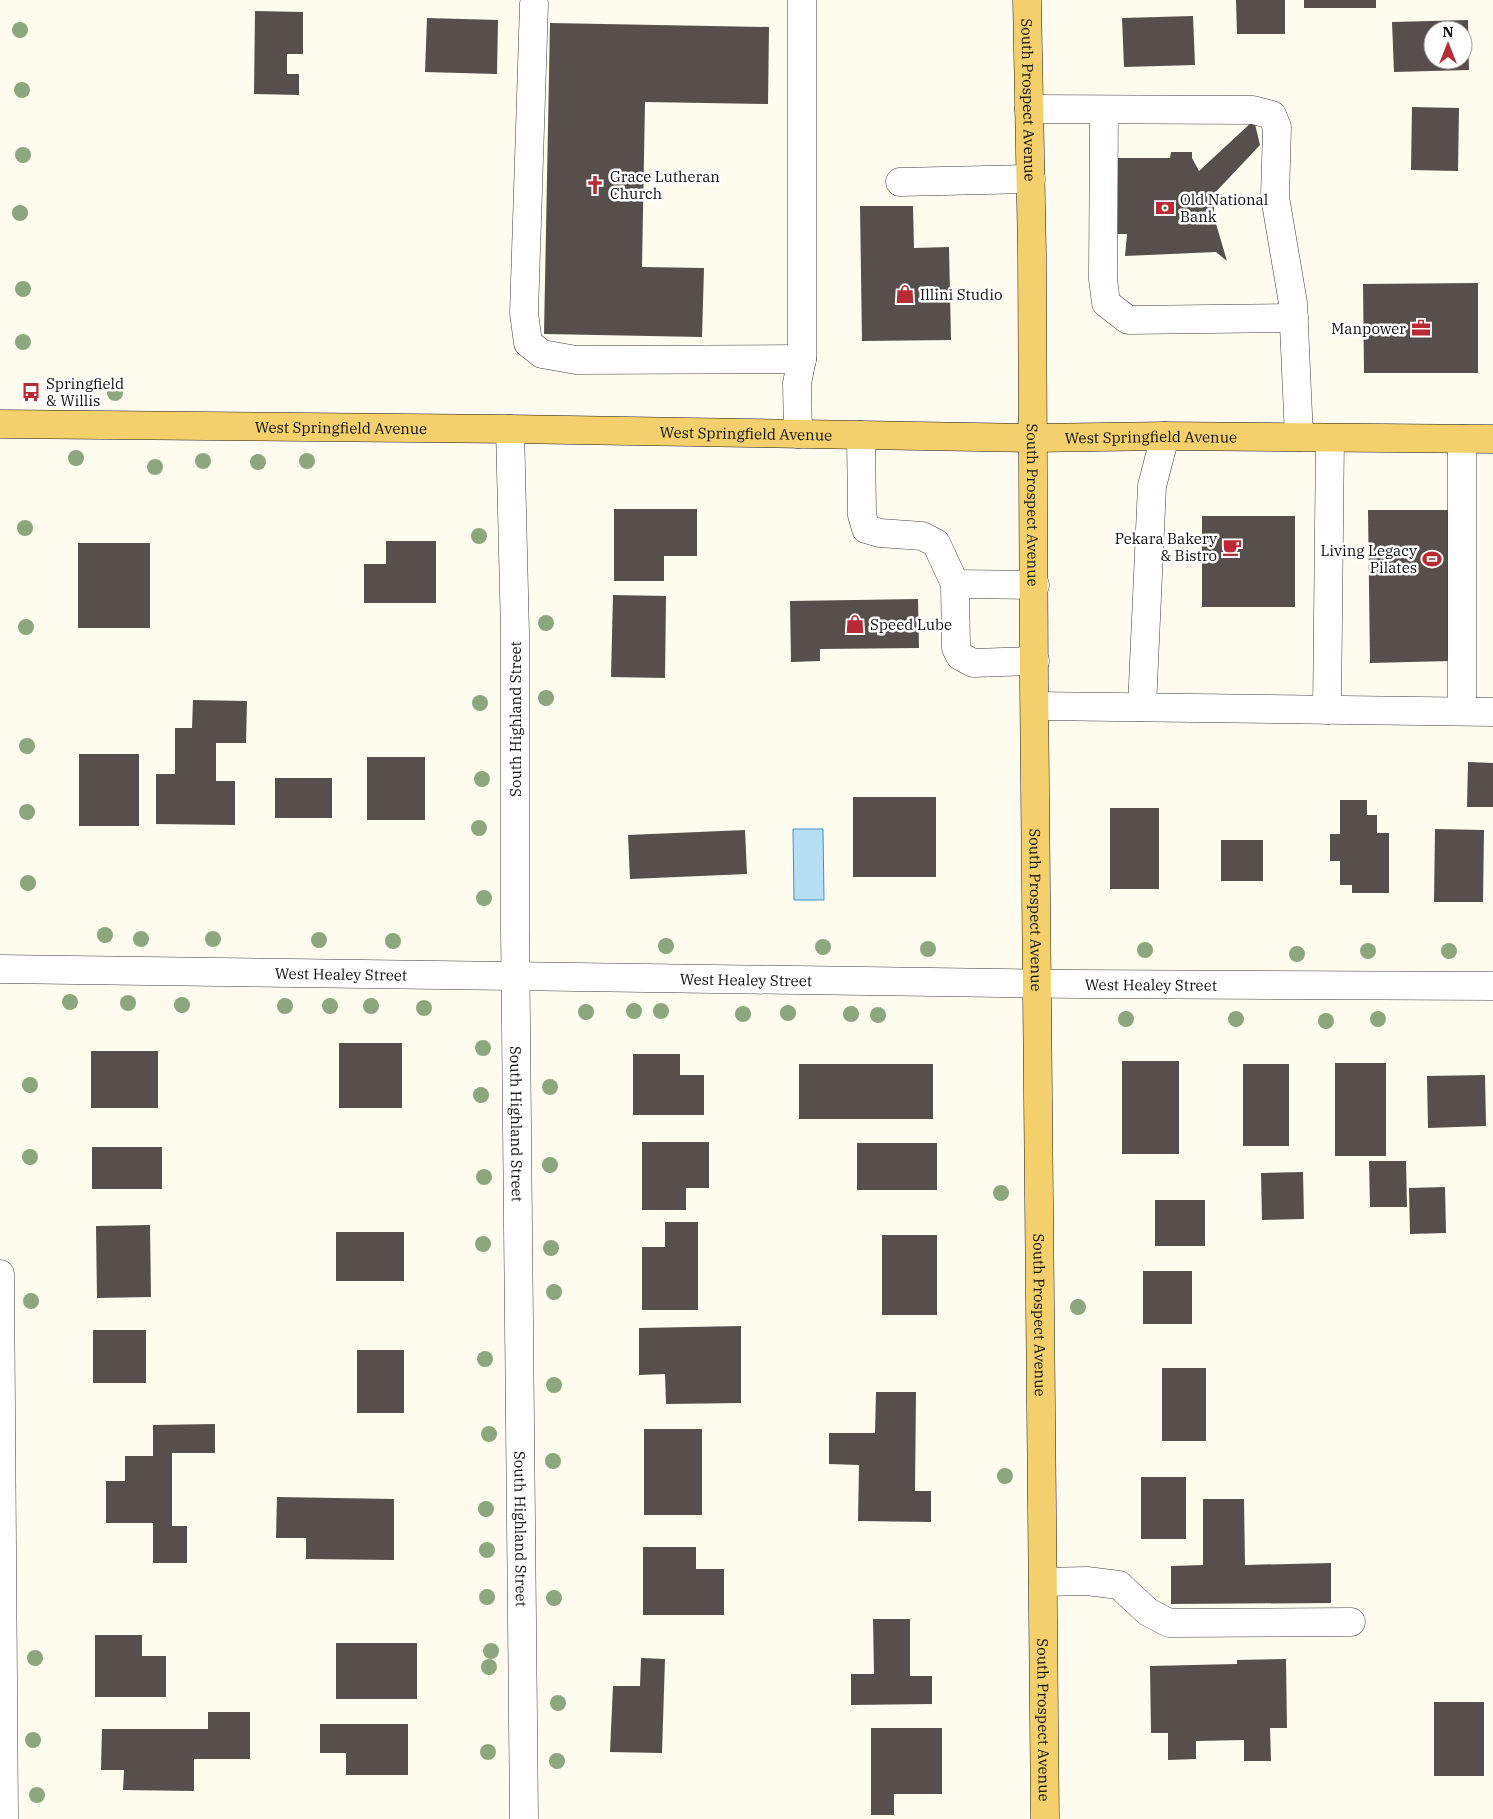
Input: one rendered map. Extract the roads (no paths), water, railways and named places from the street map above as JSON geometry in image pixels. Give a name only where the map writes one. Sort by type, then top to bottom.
[{"type":"main road","name":"South Prospect Avenue","points":[[1027,0],[1034,438],[1045,1819]]},
{"type":"main road","name":"West Springfield Avenue","points":[[0,424],[510,429],[1034,438],[1165,436],[1493,439]]},
{"type":"street","points":[[798,434],[797,382],[802,359],[802,0]]},
{"type":"street","points":[[534,4],[524,312],[528,343],[542,354],[576,360],[802,359]]},
{"type":"street","points":[[1029,109],[1253,110],[1272,114],[1276,127],[1275,197],[1293,303],[1299,437]]},
{"type":"street","points":[[1104,110],[1102,279],[1106,303],[1128,320],[1294,318]]},
{"type":"street","points":[[900,182],[1031,179]]},
{"type":"street","name":"South Highland Street","points":[[510,429],[515,633],[516,976],[524,1819]]},
{"type":"street","points":[[861,435],[862,515],[866,529],[880,534],[922,536],[936,543],[955,584],[956,648],[960,656],[973,663],[1035,661]]},
{"type":"street","points":[[1142,707],[1152,486],[1165,436]]},
{"type":"street","points":[[1327,710],[1330,438]]},
{"type":"street","points":[[1462,439],[1462,711]]},
{"type":"street","points":[[955,584],[1035,584]]},
{"type":"street","points":[[1036,706],[1493,712]]},
{"type":"street","name":"West Healey Street","points":[[0,969],[1037,983],[1493,986]]},
{"type":"street","points":[[0,1274],[4,1819]]},
{"type":"street","points":[[1043,1582],[1087,1581],[1119,1585],[1148,1612],[1169,1623],[1351,1622]]},
{"type":"water","points":[[793,829],[823,829],[824,900],[794,900]]},
{"type":"place","name":"Grace Lutheran Church","points":[[595,185]]},
{"type":"place","name":"Old National Bank","points":[[1165,208]]},
{"type":"place","name":"Illini Studio","points":[[905,294]]},
{"type":"place","name":"Manpower","points":[[1421,328]]},
{"type":"place","name":"Springfield & Willis","points":[[31,392]]},
{"type":"place","name":"Pekara Bakery & Bistro","points":[[1232,547]]},
{"type":"place","name":"Living Legacy Pilates","points":[[1432,559]]},
{"type":"place","name":"Speed Lube","points":[[855,624]]}]
